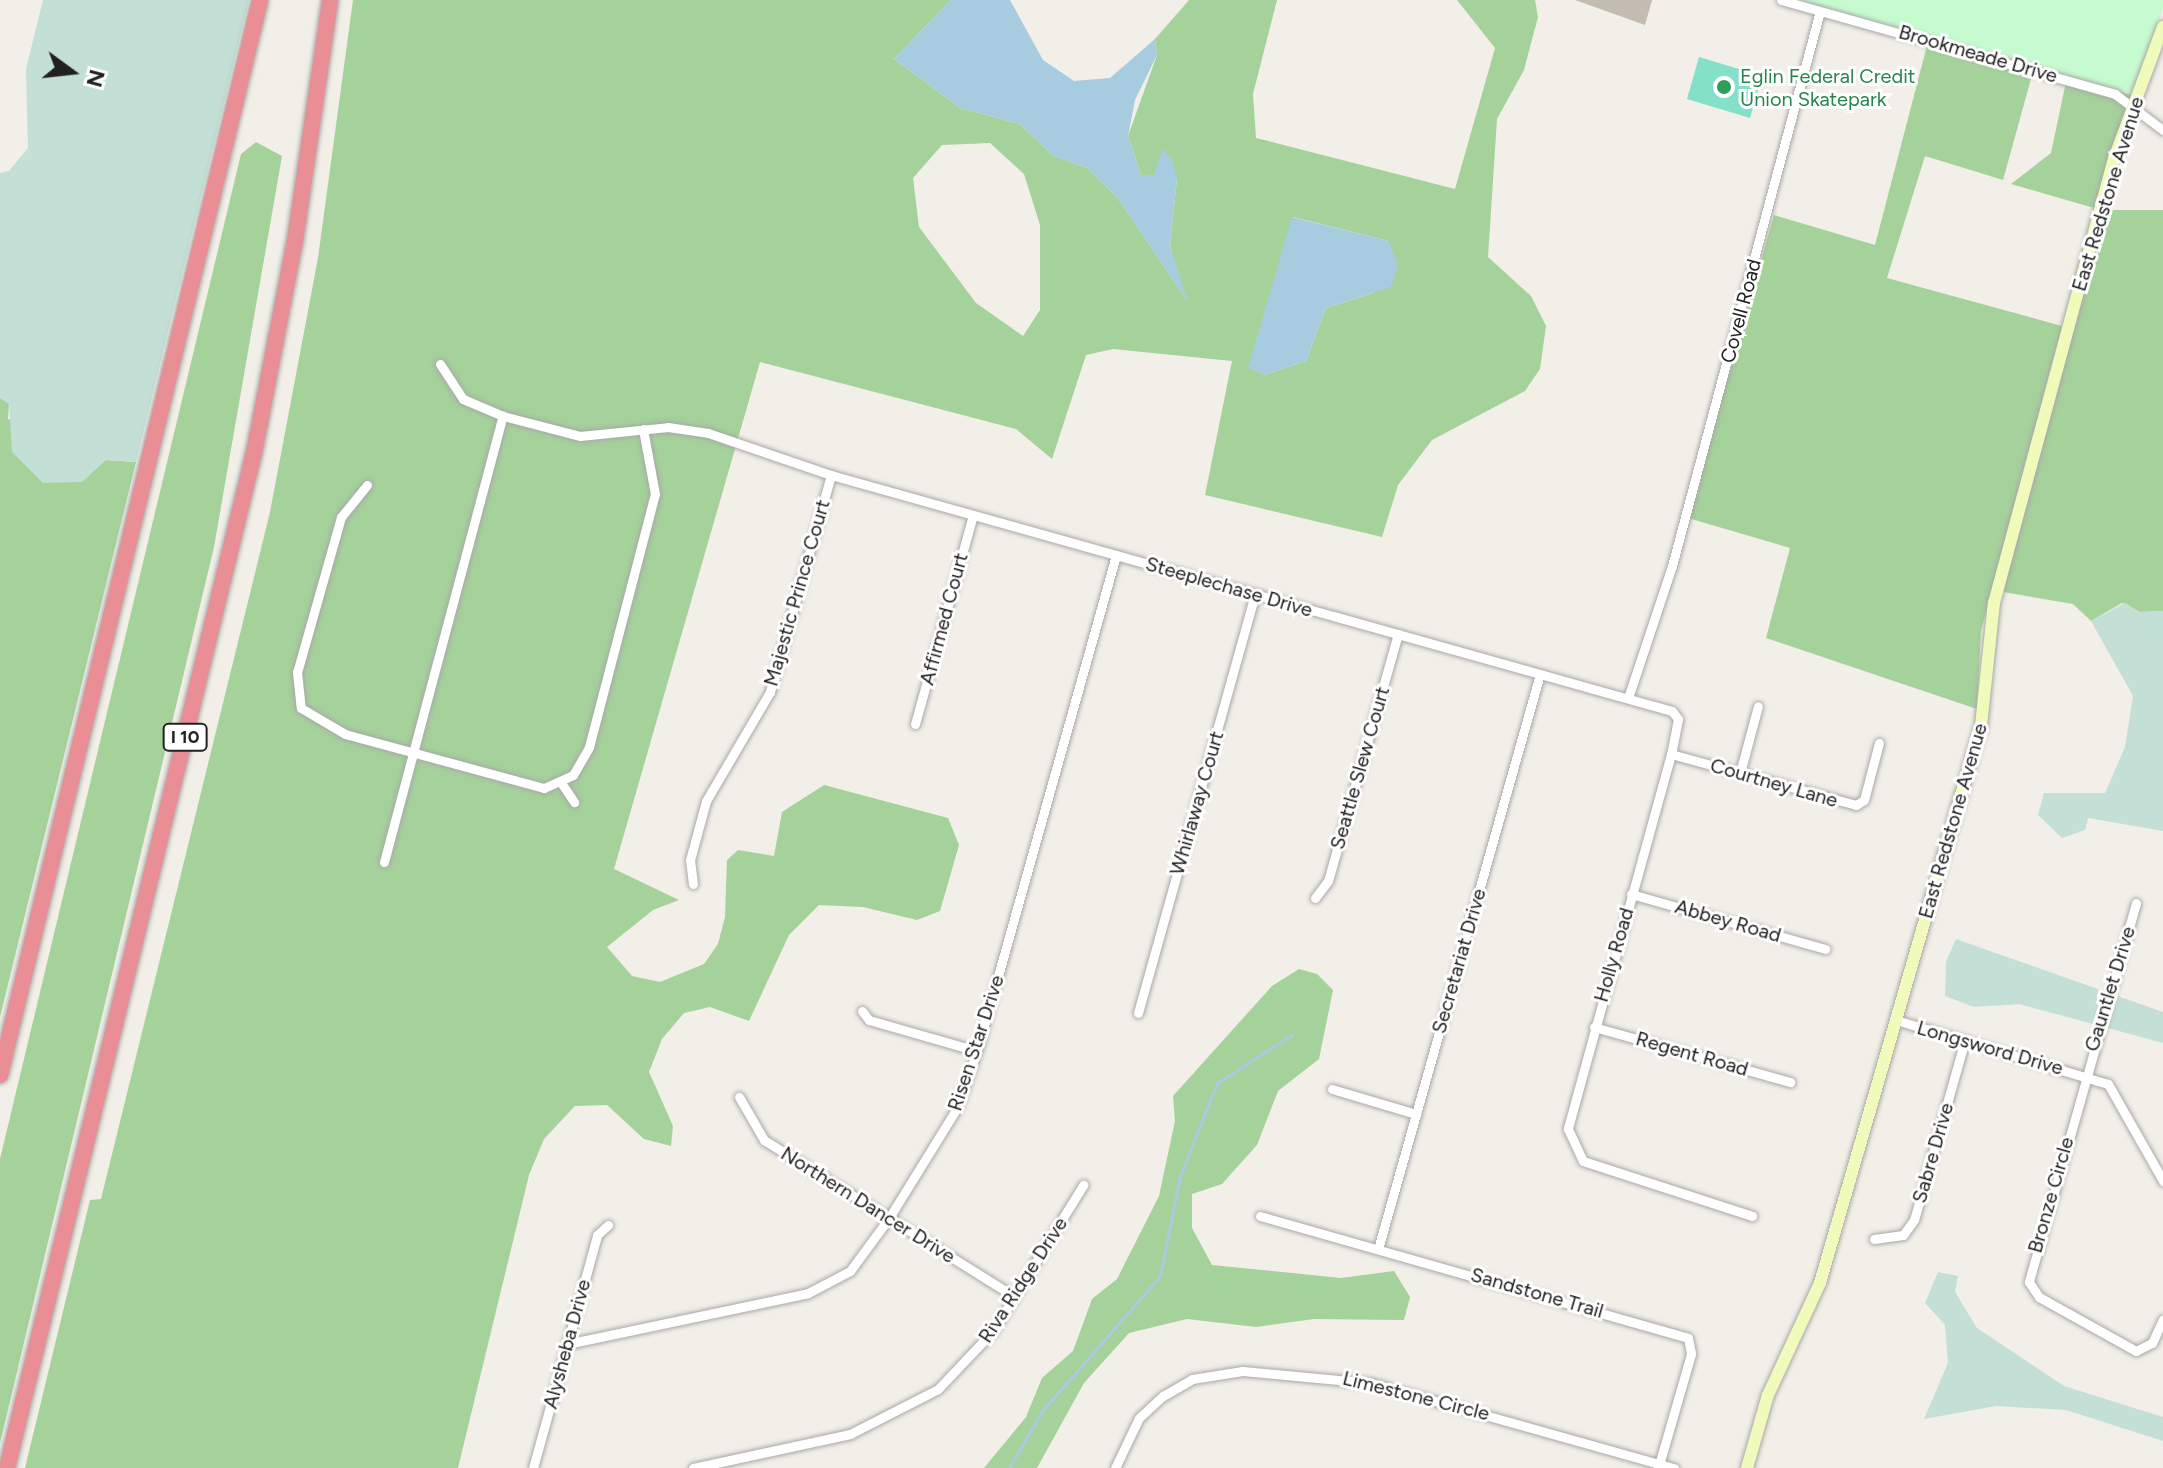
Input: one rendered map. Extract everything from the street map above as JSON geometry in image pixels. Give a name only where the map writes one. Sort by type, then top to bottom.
[{"type":"highway","points":[[0,1075],[260,0]]},
{"type":"highway","name":"I 10","points":[[7,1468],[255,448],[295,241],[330,0]]},
{"type":"street","name":"Brookmeade Drive","points":[[1781,0],[2115,94],[2134,105],[2149,124],[2163,130]]},
{"type":"street","name":"Covell Road","points":[[1628,698],[1657,611],[1820,11]]},
{"type":"street","name":"East Redstone Avenue","points":[[1747,1468],[1768,1395],[1820,1283],[1981,726],[1994,603],[2134,105],[2163,27]]},
{"type":"street","name":"Steeplechase Drive","points":[[440,364],[463,399],[503,416],[580,436],[643,429],[708,433],[831,475],[1628,698]]},
{"type":"street","points":[[384,862],[503,416]]},
{"type":"street","points":[[562,784],[589,747],[655,494],[643,429]]},
{"type":"street","name":"Majestic Prince Court","points":[[693,884],[690,860],[706,801],[770,692],[831,475]]},
{"type":"street","points":[[367,485],[341,517],[296,691],[301,708],[321,725],[521,785],[562,784]]},
{"type":"street","name":"Affirmed Court","points":[[915,724],[973,515]]},
{"type":"street","name":"Risen Star Drive","points":[[567,1344],[808,1293],[850,1271],[889,1218],[957,1108],[977,1051],[1116,555]]},
{"type":"street","name":"Whirlaway Court","points":[[1138,1013],[1255,594]]},
{"type":"street","name":"Seattle Slew Court","points":[[1315,898],[1328,881],[1398,634]]},
{"type":"street","name":"Secretariat Drive","points":[[1378,1249],[1540,674]]},
{"type":"street","name":"Holly Road","points":[[1628,698],[1672,711],[1678,719],[1568,1129],[1583,1161],[1752,1216]]},
{"type":"street","points":[[1740,773],[1758,706]]},
{"type":"street","name":"Courtney Lane","points":[[1671,754],[1856,805],[1864,800],[1879,743]]},
{"type":"street","points":[[562,784],[574,802]]},
{"type":"street","name":"Abbey Road","points":[[1631,894],[1825,949]]},
{"type":"street","name":"Gauntlet Drive","points":[[2084,1075],[2136,903]]},
{"type":"street","points":[[862,1011],[869,1020],[977,1051]]},
{"type":"street","name":"Longsword Drive","points":[[1896,1020],[2084,1075]]},
{"type":"street","name":"Regent Road","points":[[1594,1027],[1790,1082]]},
{"type":"street","name":"Sabre Drive","points":[[1874,1239],[1903,1235],[1914,1220],[1965,1040]]},
{"type":"street","points":[[2084,1075],[2116,1091],[2150,1167],[2163,1181]]},
{"type":"street","name":"Bronze Circle","points":[[2084,1075],[2029,1282],[2039,1297],[2136,1351],[2152,1343],[2163,1319]]},
{"type":"street","points":[[1332,1089],[1416,1114]]},
{"type":"street","name":"Northern Dancer Drive","points":[[739,1097],[764,1140],[1014,1296]]},
{"type":"street","name":"Riva Ridge Drive","points":[[693,1468],[850,1434],[896,1416],[955,1375],[1014,1296],[1083,1185]]},
{"type":"street","name":"Sandstone Trail","points":[[1260,1216],[1688,1338],[1691,1354],[1659,1466]]},
{"type":"street","name":"Alysheba Drive","points":[[533,1468],[597,1235],[608,1225]]},
{"type":"street","name":"Limestone Circle","points":[[1115,1468],[1139,1418],[1163,1396],[1192,1379],[1242,1371],[1331,1374],[1674,1468]]},
{"type":"green space","points":[[353,0],[951,0],[894,59],[960,108],[1020,124],[1052,155],[1087,168],[1117,197],[1186,299],[1170,246],[1177,178],[1141,175],[1128,136],[1157,55],[1155,39],[1189,0],[1277,0],[1253,94],[1256,138],[1455,189],[1495,48],[1457,0],[1535,0],[1538,17],[1524,70],[1497,119],[1488,257],[1531,296],[1546,326],[1540,369],[1525,391],[1432,440],[1398,485],[1382,537],[1205,495],[1232,361],[1113,349],[1086,355],[1052,459],[1016,429],[760,362],[614,869],[679,900],[653,910],[607,947],[632,976],[660,982],[704,964],[718,944],[725,917],[727,860],[738,850],[774,856],[782,812],[824,785],[948,818],[959,845],[940,911],[917,920],[863,907],[819,905],[789,935],[749,1021],[710,1007],[684,1013],[662,1039],[649,1072],[673,1126],[671,1146],[644,1139],[607,1105],[575,1106],[544,1139],[529,1175],[458,1468],[25,1468],[90,1200],[101,1199],[270,512],[318,258]],"holes":[[[990,143],[1024,174],[1040,225],[1040,310],[1023,336],[976,303],[919,227],[913,178],[942,145]],[[1293,217],[1389,241],[1373,293],[1326,308],[1306,361],[1265,375],[1249,367]]]},
{"type":"green space","points":[[1797,0],[2163,0],[2163,8],[2131,95]]},
{"type":"green space","points":[[1929,38],[2034,68],[2003,180],[1925,156],[1887,278],[2062,326],[1981,631],[1977,709],[1766,638],[1790,548],[1688,518],[1774,215],[1875,245]]},
{"type":"green space","name":"Eglin Federal Credit Union Skatepark","points":[[1699,57],[1762,76],[1750,118],[1687,99]]},
{"type":"green space","points":[[2067,77],[2131,95],[2094,208],[2011,184],[2051,153]]},
{"type":"green space","points":[[256,142],[282,156],[214,547],[0,1443],[0,1159],[241,154]]},
{"type":"green space","points":[[2106,210],[2163,210],[2163,611],[2140,612],[2122,603],[2091,621],[2073,604],[2003,592]]},
{"type":"green space","points":[[0,398],[9,403],[8,419],[106,460],[136,462],[0,1017]]},
{"type":"green space","points":[[1299,969],[1317,974],[1333,990],[1319,1059],[1278,1091],[1257,1145],[1222,1184],[1192,1194],[1192,1228],[1212,1265],[1341,1278],[1394,1271],[1410,1297],[1404,1320],[1314,1319],[1256,1327],[1187,1319],[1129,1333],[1084,1383],[1037,1468],[984,1468],[1026,1417],[1042,1378],[1073,1351],[1092,1299],[1117,1279],[1159,1196],[1175,1121],[1173,1096],[1272,986]]},
{"type":"shaded area","points":[[43,0],[249,0],[136,462],[106,460],[82,482],[43,483],[12,452],[9,404],[0,398],[0,173],[9,171],[28,148],[26,69]]},
{"type":"shaded area","points":[[951,0],[1010,0],[1043,60],[1074,81],[1110,78],[1155,39],[1157,55],[1135,100],[1128,136],[1141,175],[1154,175],[1162,149],[1172,159],[1177,178],[1170,246],[1188,302],[1117,197],[1087,168],[1052,155],[1020,124],[960,108],[894,59]]},
{"type":"shaded area","points":[[1292,217],[1389,241],[1398,267],[1391,287],[1326,308],[1306,361],[1265,375],[1248,368]]},
{"type":"shaded area","points":[[2125,603],[2140,612],[2163,611],[2163,831],[2088,818],[2085,830],[2062,838],[2038,815],[2044,793],[2105,793],[2125,747],[2133,696],[2091,621]]},
{"type":"shaded area","points":[[1956,939],[2163,1012],[2163,1043],[2019,1004],[1974,1007],[1945,996],[1946,962]]},
{"type":"shaded area","points":[[1938,1272],[1958,1276],[1955,1292],[1977,1328],[2064,1386],[2163,1417],[2163,1441],[2066,1410],[1996,1406],[1924,1419],[1948,1363],[1945,1325],[1925,1303]]},
{"type":"building","points":[[1575,0],[1652,0],[1645,25]]},
{"type":"waterway","points":[[1009,1468],[1042,1411],[1160,1276],[1180,1176],[1217,1083],[1293,1034]]},
{"type":"place","name":"Eglin Federal Credit Union Skatepark","points":[[1724,87]]}]
